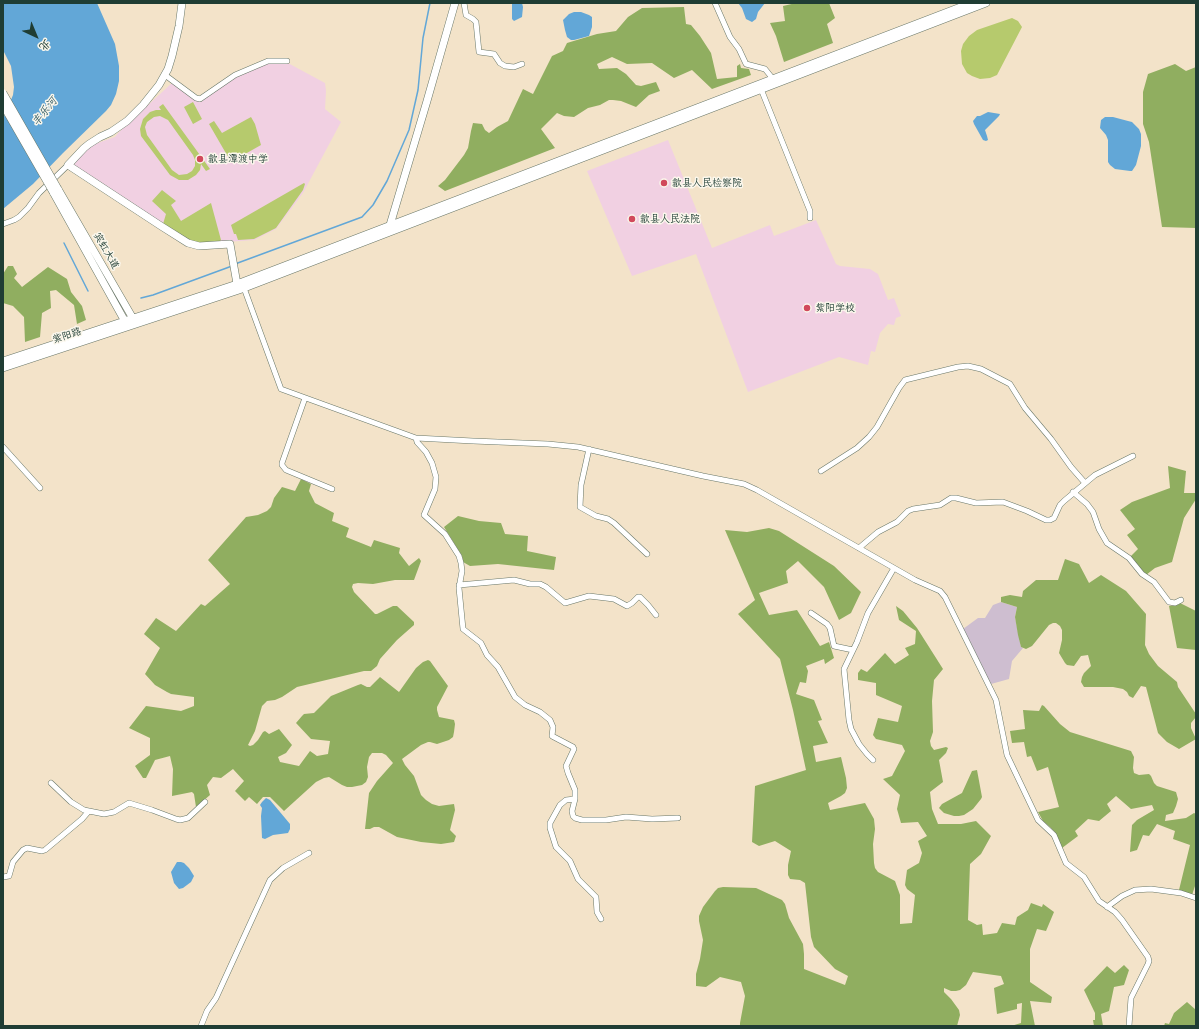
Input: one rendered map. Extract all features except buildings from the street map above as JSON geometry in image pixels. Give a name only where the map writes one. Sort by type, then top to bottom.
[{"type":"main road","points":[[182,3],[179,26],[172,56],[165,75],[159,85],[127,121],[89,144],[68,165],[188,243],[199,246],[230,244],[236,284]]},
{"type":"main road","points":[[390,225],[455,3]]},
{"type":"main road","points":[[135,321],[244,288],[986,3]]},
{"type":"main road","points":[[135,321],[236,284],[967,4]]},
{"type":"main road","points":[[3,93],[55,190]]},
{"type":"main road","points":[[3,105],[55,190]]},
{"type":"main road","name":"宾虹大道","points":[[55,190],[135,321]]},
{"type":"main road","name":"宾虹大道","points":[[55,190],[127,324]]},
{"type":"main road","name":"紫阳路","points":[[3,368],[135,321]]},
{"type":"main road","name":"紫阳路","points":[[3,361],[127,324]]},
{"type":"street","points":[[464,3],[466,15],[476,22],[479,52],[494,54],[500,63],[505,66],[522,64]]},
{"type":"street","points":[[715,3],[730,37],[739,49],[746,64],[765,69],[772,79]]},
{"type":"street","points":[[165,75],[196,98],[200,99],[230,78],[268,61],[287,61]]},
{"type":"street","points":[[761,89],[810,211],[810,218]]},
{"type":"street","points":[[3,224],[19,217],[39,194],[68,165]]},
{"type":"street","points":[[244,288],[281,389],[416,438],[548,444],[589,449],[750,486],[915,580],[939,590],[945,597],[996,700],[1007,755],[1038,820],[1054,835],[1066,863],[1082,876],[1099,901],[1115,912],[1124,922],[1148,957],[1149,961],[1132,994],[1129,1026]]},
{"type":"street","points":[[821,471],[859,446],[869,437],[877,427],[905,380],[968,366],[981,369],[1010,384],[1026,408],[1085,483]]},
{"type":"street","points":[[305,398],[282,465],[286,470],[332,489]]},
{"type":"street","points":[[416,438],[417,442],[426,452],[432,463],[436,477],[435,489],[424,515],[445,534],[459,556],[462,569],[459,585],[463,629],[481,643],[487,655],[498,667],[511,692],[517,699],[525,705],[540,712],[550,720],[553,727],[552,736],[573,747],[574,749],[566,766],[575,790],[575,799],[572,811],[573,816],[578,819],[606,820],[626,817],[652,819],[678,818]]},
{"type":"street","points":[[3,447],[40,488]]},
{"type":"street","points":[[589,449],[581,485],[580,507],[596,516],[608,519],[614,523],[648,554]]},
{"type":"street","points":[[860,548],[878,532],[897,522],[908,511],[940,505],[951,498],[976,503],[1003,502],[1027,510],[1049,521],[1054,518],[1064,500],[1094,475],[1133,456]]},
{"type":"street","points":[[1073,492],[1087,504],[1093,512],[1099,529],[1107,543],[1129,558],[1142,574],[1154,582],[1169,602],[1175,603],[1181,600]]},
{"type":"street","points":[[874,760],[856,740],[849,720],[844,670],[868,613],[894,568]]},
{"type":"street","points":[[459,585],[514,580],[530,584],[539,584],[546,587],[565,603],[589,596],[614,599],[627,606],[640,597],[656,615]]},
{"type":"street","points":[[811,613],[827,624],[830,628],[834,646],[853,650]]},
{"type":"street","points":[[52,783],[71,802],[84,810],[104,814],[114,812],[129,803],[180,820],[188,818],[205,802]]},
{"type":"street","points":[[575,799],[566,800],[560,805],[550,823],[550,828],[556,848],[570,861],[578,879],[596,897],[597,912],[601,919]]},
{"type":"street","points":[[3,877],[10,874],[13,862],[23,850],[27,848],[42,851],[46,850],[88,812]]},
{"type":"street","points":[[201,1026],[207,1011],[216,998],[270,880],[283,868],[309,853]]},
{"type":"street","points":[[1107,907],[1122,896],[1135,890],[1151,889],[1181,893],[1196,898]]},
{"type":"shaded area","name":"歙县潭渡中学","points":[[268,62],[286,62],[325,83],[325,109],[341,122],[303,193],[276,229],[254,240],[198,244],[188,241],[73,166],[83,151],[92,145],[115,137],[173,82],[201,102],[218,87],[231,79]]},
{"type":"shaded area","name":"紫阳学校","points":[[668,140],[712,248],[770,225],[774,236],[816,220],[836,264],[840,266],[870,269],[878,274],[888,300],[894,298],[901,316],[896,318],[894,325],[888,324],[880,333],[875,352],[871,351],[868,365],[839,357],[748,392],[696,254],[632,276],[587,171]]},
{"type":"shaded area","points":[[1001,602],[1017,607],[1015,617],[1021,647],[1023,648],[1012,661],[1009,679],[991,684],[963,629],[978,618],[985,618],[993,605]]},
{"type":"green space","points":[[796,3],[829,3],[835,18],[827,24],[833,43],[784,62],[776,36],[770,23],[785,21],[783,6]]},
{"type":"green space","points":[[684,7],[686,24],[691,25],[711,53],[717,79],[737,77],[737,66],[740,64],[741,68],[749,69],[751,75],[712,89],[692,70],[674,78],[652,63],[627,64],[612,57],[597,64],[599,69],[617,68],[626,74],[636,85],[641,86],[656,82],[660,91],[649,95],[636,107],[621,101],[609,100],[600,105],[588,108],[574,117],[564,116],[557,113],[541,129],[555,148],[445,191],[438,186],[445,180],[468,148],[473,123],[482,124],[485,130],[489,133],[508,121],[523,89],[533,94],[552,56],[563,51],[567,43],[597,34],[616,31],[628,17],[642,8]]},
{"type":"green space","points":[[1012,18],[1018,21],[1022,27],[997,75],[990,78],[980,79],[967,73],[962,64],[961,51],[963,44],[969,36],[977,30]]},
{"type":"green space","points":[[1175,64],[1186,71],[1196,67],[1196,228],[1162,227],[1149,142],[1143,124],[1143,92],[1148,74]]},
{"type":"green space","points":[[193,102],[202,119],[193,124],[184,107]]},
{"type":"green space","points":[[163,104],[210,169],[206,171],[201,164],[200,170],[196,175],[188,180],[179,180],[170,175],[141,136],[140,129],[143,119],[150,112],[161,110],[159,107]],"holes":[[[160,116],[168,120],[195,160],[195,166],[192,171],[187,174],[179,175],[172,170],[147,135],[145,127],[147,122],[154,117]]]},
{"type":"green space","points":[[251,117],[255,124],[261,145],[231,162],[209,124],[214,121],[222,133]]},
{"type":"green space","points":[[304,183],[303,190],[276,228],[254,239],[238,240],[231,225]]},
{"type":"green space","points":[[162,190],[176,201],[171,205],[181,221],[211,203],[221,240],[198,244],[189,241],[163,224],[166,214],[152,201]]},
{"type":"green space","points":[[8,266],[13,266],[17,274],[14,278],[22,287],[48,267],[67,279],[71,292],[82,306],[86,320],[77,324],[74,305],[56,290],[50,291],[51,308],[42,313],[40,337],[25,342],[24,317],[13,306],[3,303],[3,274]]},
{"type":"green space","points":[[1168,466],[1186,471],[1184,493],[1196,493],[1196,499],[1184,518],[1172,562],[1155,568],[1146,575],[1130,557],[1138,549],[1127,535],[1135,529],[1120,510],[1132,502],[1170,488]]},
{"type":"green space","points":[[301,479],[311,484],[309,491],[315,503],[334,513],[332,521],[349,528],[346,537],[371,547],[374,540],[400,548],[399,553],[409,566],[419,558],[421,561],[414,580],[395,580],[373,584],[358,583],[353,584],[352,587],[354,592],[375,614],[393,606],[397,606],[414,622],[414,625],[397,640],[380,659],[377,666],[371,671],[364,671],[297,687],[282,697],[267,701],[262,706],[255,731],[248,745],[253,745],[263,732],[265,731],[269,734],[279,729],[292,745],[286,753],[278,757],[280,762],[299,766],[310,751],[317,756],[328,754],[330,741],[311,739],[296,723],[304,714],[314,713],[331,696],[361,684],[370,687],[380,677],[399,692],[416,668],[428,660],[448,686],[437,707],[437,710],[439,717],[454,720],[455,724],[453,737],[437,744],[428,742],[421,745],[402,759],[414,776],[421,795],[426,800],[439,806],[454,804],[455,810],[450,830],[456,836],[454,842],[441,844],[421,842],[397,837],[379,827],[365,829],[369,793],[377,781],[393,763],[386,755],[382,753],[372,753],[369,757],[367,767],[368,777],[366,782],[362,785],[347,787],[329,777],[324,778],[316,782],[284,811],[270,797],[263,797],[257,804],[249,797],[245,801],[235,791],[244,781],[233,769],[221,778],[213,777],[207,785],[210,795],[196,807],[194,794],[192,792],[172,796],[173,769],[170,756],[155,760],[146,778],[143,778],[135,766],[150,755],[150,738],[129,728],[146,706],[181,711],[194,706],[194,697],[171,694],[155,685],[145,674],[160,648],[144,634],[156,618],[176,631],[201,604],[205,606],[230,584],[208,560],[246,517],[258,515],[267,511],[271,507],[274,498],[282,487],[295,491]]},
{"type":"green space","points":[[458,516],[479,521],[501,523],[505,534],[528,536],[527,551],[556,557],[554,570],[498,564],[470,566],[463,562],[462,556],[444,527]]},
{"type":"green space","points":[[769,528],[779,531],[834,566],[861,592],[851,613],[839,620],[824,587],[798,561],[786,571],[788,583],[759,593],[769,615],[797,610],[820,646],[829,642],[834,658],[825,664],[824,659],[806,666],[808,671],[806,683],[800,682],[796,694],[814,700],[822,720],[818,721],[828,743],[813,746],[816,762],[841,757],[847,788],[845,793],[828,803],[830,810],[865,803],[874,819],[875,829],[873,844],[875,868],[878,872],[895,881],[900,895],[900,924],[912,923],[915,895],[907,889],[905,885],[907,870],[919,863],[922,853],[918,841],[927,836],[918,822],[901,823],[897,809],[900,795],[883,779],[892,776],[905,751],[902,745],[876,739],[873,735],[878,718],[898,722],[902,706],[876,695],[876,683],[858,680],[858,673],[861,669],[867,672],[885,653],[895,664],[909,655],[905,648],[915,644],[916,631],[899,620],[896,606],[903,611],[917,628],[943,669],[934,680],[932,701],[933,732],[930,741],[934,750],[946,747],[948,748],[946,753],[939,760],[943,782],[930,792],[932,809],[938,824],[961,824],[976,821],[991,836],[981,854],[970,864],[968,920],[977,925],[982,924],[983,935],[997,933],[1002,923],[1015,925],[1017,917],[1028,910],[1031,903],[1042,907],[1043,904],[1054,912],[1046,931],[1037,929],[1030,949],[1030,982],[1052,997],[1051,1003],[1030,1001],[1035,1026],[1011,1026],[1021,1023],[1022,1003],[1017,1004],[1017,1009],[997,1014],[994,988],[1004,984],[1001,976],[973,972],[966,985],[960,990],[951,991],[944,988],[944,992],[959,1010],[960,1015],[957,1026],[740,1026],[745,996],[741,982],[720,977],[706,987],[696,986],[696,974],[703,940],[699,916],[703,907],[715,891],[718,888],[723,887],[756,888],[782,900],[785,904],[789,918],[803,944],[804,969],[845,985],[848,976],[835,969],[814,947],[811,937],[805,883],[800,880],[790,879],[788,875],[788,865],[791,851],[775,841],[759,846],[752,842],[755,786],[806,770],[780,659],[738,614],[755,600],[725,530],[747,532]]},
{"type":"green space","points":[[1065,559],[1079,564],[1089,583],[1101,575],[1126,591],[1146,614],[1145,645],[1149,654],[1158,666],[1177,682],[1178,687],[1196,714],[1196,717],[1191,723],[1191,728],[1196,739],[1179,749],[1167,742],[1158,733],[1146,687],[1141,686],[1133,698],[1123,689],[1113,687],[1084,687],[1081,682],[1082,677],[1091,666],[1088,655],[1081,656],[1074,666],[1067,665],[1065,663],[1059,653],[1062,640],[1062,630],[1056,623],[1049,625],[1032,646],[1026,649],[1021,647],[1015,617],[1017,607],[1001,602],[1001,597],[1010,595],[1022,597],[1023,591],[1036,580],[1058,580]]},
{"type":"green space","points":[[1180,603],[1196,611],[1196,650],[1177,648],[1169,606],[1178,605]]},
{"type":"green space","points":[[1042,705],[1070,732],[1131,751],[1134,757],[1134,773],[1139,775],[1149,774],[1157,786],[1176,792],[1178,799],[1176,806],[1173,813],[1166,815],[1165,821],[1186,818],[1194,813],[1196,814],[1196,883],[1192,895],[1179,890],[1190,845],[1173,839],[1175,831],[1157,824],[1149,836],[1143,835],[1137,850],[1130,852],[1132,825],[1137,820],[1154,810],[1152,805],[1131,809],[1116,796],[1107,804],[1111,811],[1099,821],[1088,819],[1075,831],[1078,836],[1062,848],[1055,832],[1043,821],[1038,812],[1059,807],[1048,767],[1037,771],[1031,756],[1027,757],[1024,742],[1012,743],[1010,731],[1025,729],[1023,710],[1039,711]]},
{"type":"green space","points":[[977,770],[982,797],[981,799],[973,809],[964,815],[954,816],[944,813],[939,808],[942,804],[962,793],[972,771]]},
{"type":"green space","points":[[1124,965],[1129,970],[1124,985],[1114,987],[1109,1011],[1101,1014],[1103,1026],[1094,1026],[1093,1020],[1095,1020],[1095,1013],[1084,990],[1107,966],[1115,973]]},
{"type":"green space","points":[[1187,1002],[1196,1010],[1196,1026],[1164,1026],[1165,1023],[1169,1024],[1174,1013]]},
{"type":"water","name":"丰乐河","points":[[3,3],[97,3],[115,44],[119,66],[119,81],[116,94],[111,105],[106,111],[33,184],[3,209],[3,119],[13,95],[14,87],[11,66],[3,50]]},
{"type":"water","points":[[512,3],[522,3],[523,7],[522,17],[514,21],[512,19]]},
{"type":"water","points":[[738,3],[765,3],[758,12],[756,19],[752,22],[746,19],[742,8]]},
{"type":"water","points":[[581,12],[592,17],[592,27],[589,36],[574,40],[567,37],[563,20],[569,14]]},
{"type":"water","points":[[988,112],[1000,114],[985,130],[988,140],[986,141],[983,140],[973,121],[977,116]]},
{"type":"water","points":[[1105,117],[1113,117],[1132,122],[1139,129],[1141,134],[1141,146],[1136,165],[1132,171],[1115,169],[1108,162],[1108,140],[1100,128],[1101,120]]},
{"type":"water","points":[[266,798],[270,800],[290,824],[288,833],[273,835],[265,839],[262,838],[262,808],[260,805]]},
{"type":"water","points":[[177,862],[184,863],[194,876],[191,882],[179,889],[174,883],[171,872]]},
{"type":"waterway","points":[[235,264],[362,217],[373,205],[387,181],[409,130],[418,90],[423,38],[430,3]]},
{"type":"waterway","points":[[64,243],[88,291]]},
{"type":"waterway","points":[[141,298],[232,266]]},
{"type":"place","name":"歙县潭渡中学","points":[[200,159]]},
{"type":"place","name":"歙县人民检察院","points":[[664,183]]},
{"type":"place","name":"歙县人民法院","points":[[632,219]]},
{"type":"place","name":"紫阳学校","points":[[807,308]]}]
